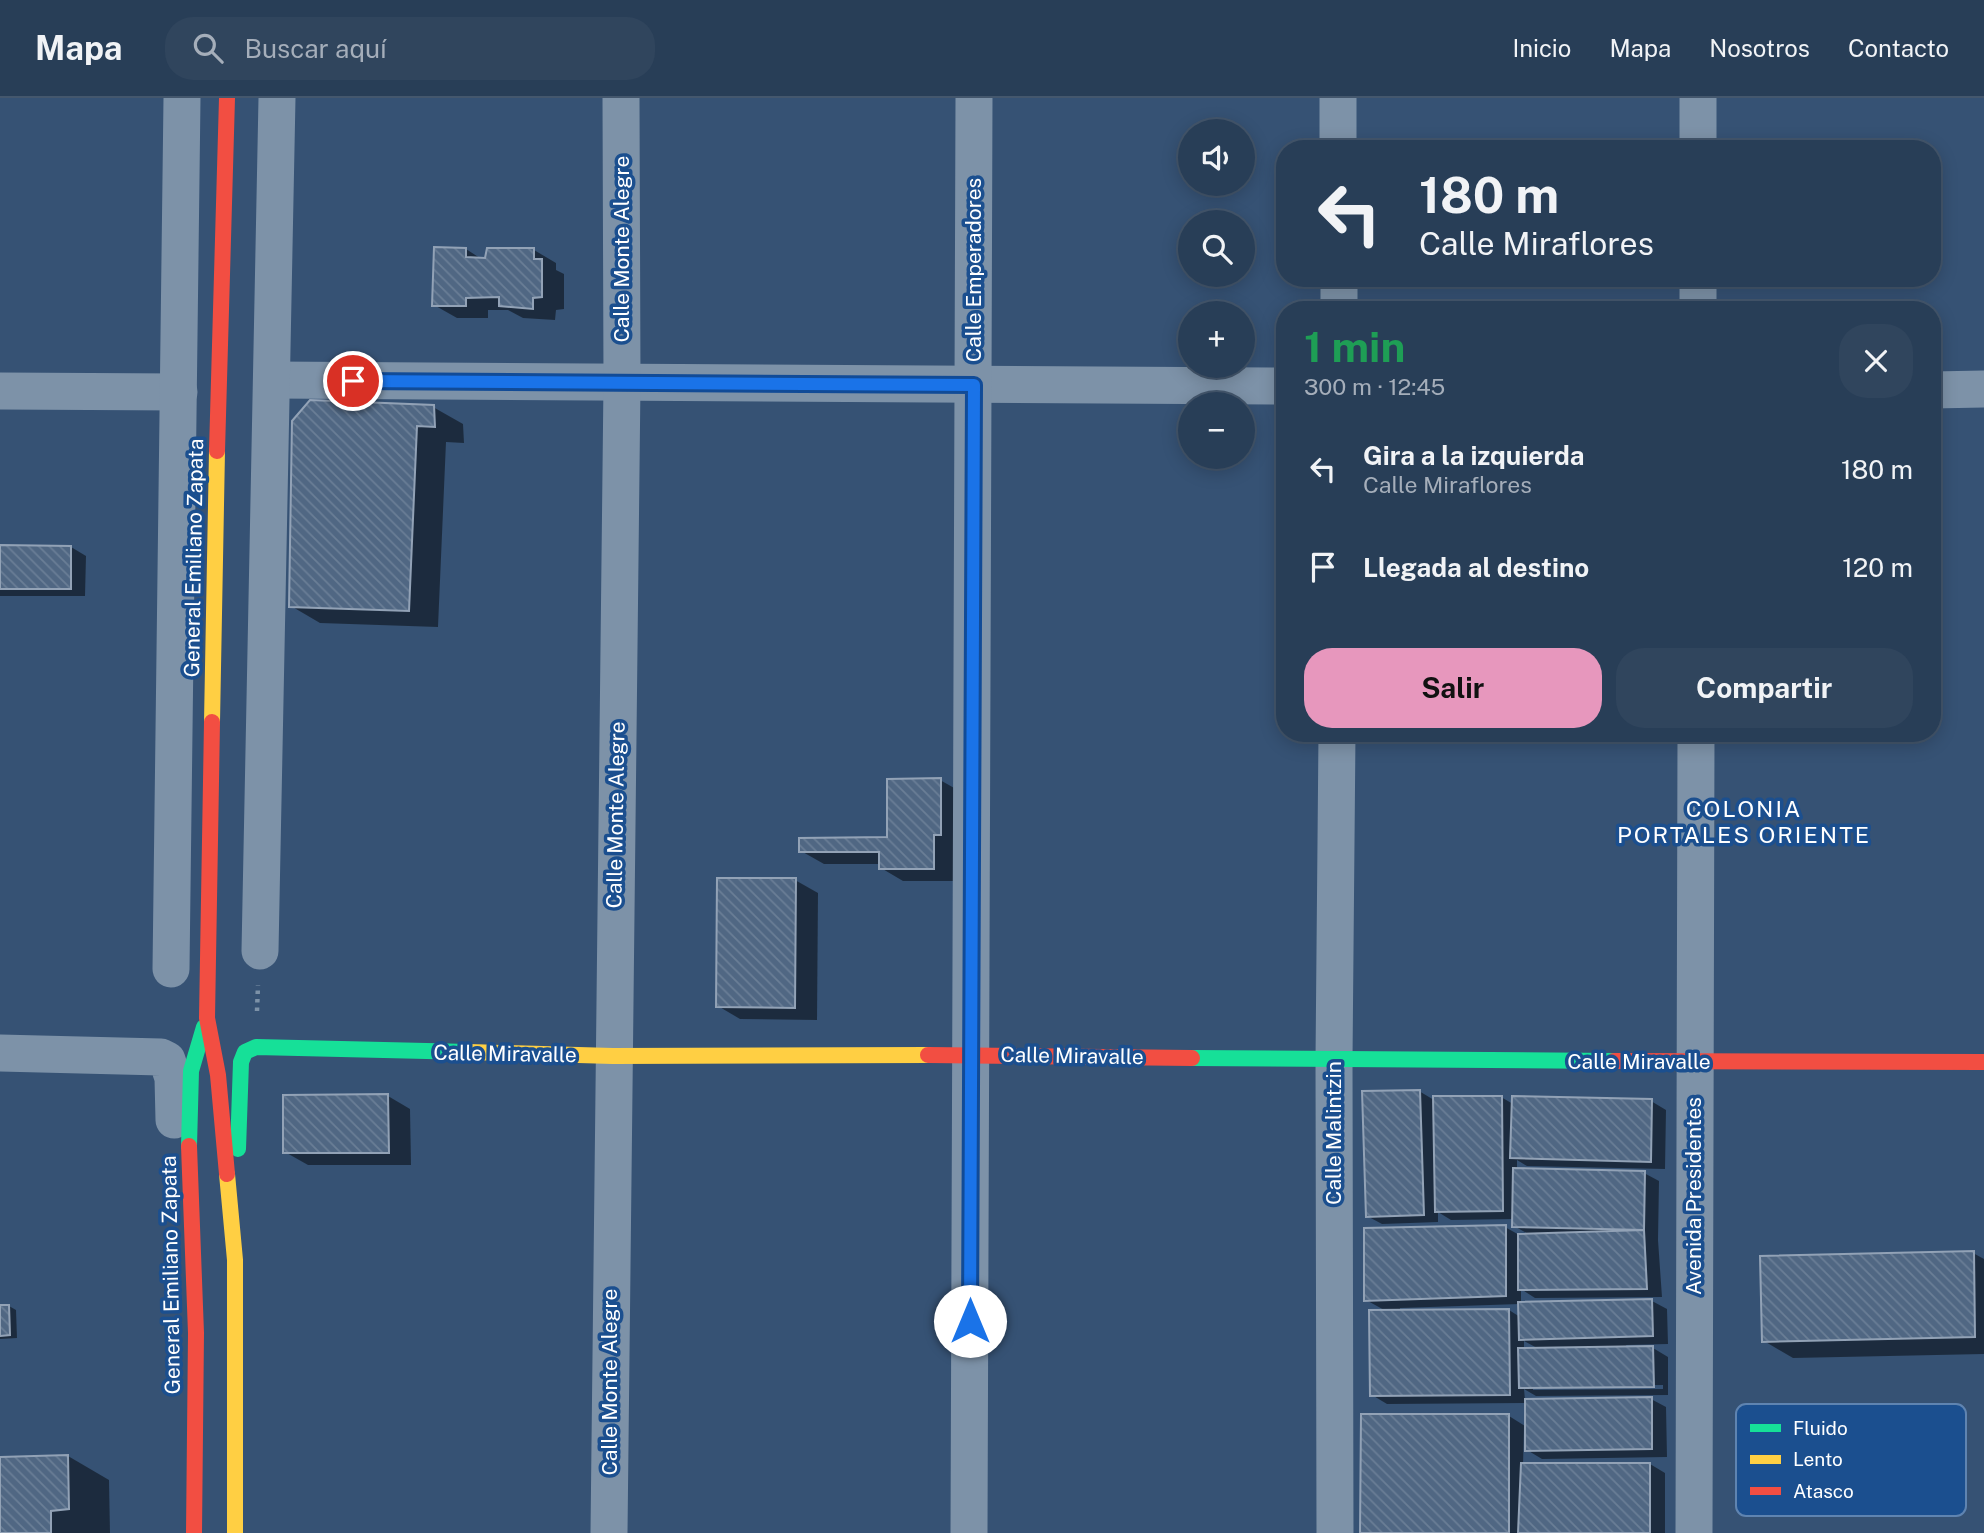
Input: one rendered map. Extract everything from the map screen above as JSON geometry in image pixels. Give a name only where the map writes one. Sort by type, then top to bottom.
[{"type":"main road","name":"General Emiliano Zapata","points":[[227,98],[207,1018],[218,1075],[235,1260],[234,1533]]},
{"type":"main road","name":"General Emiliano Zapata","points":[[194,1533],[196,1333],[189,1168],[191,1070],[207,1018]]},
{"type":"main road","name":"Calle Miravalle","points":[[256,1047],[613,1056],[971,1055],[1334,1060],[1984,1062]]},
{"type":"main road","points":[[235,1260],[241,1062],[245,1052],[256,1047]]},
{"type":"street","points":[[171,969],[182,98]]},
{"type":"street","points":[[260,951],[277,98]]},
{"type":"street","name":"Calle Monte Alegre","points":[[609,1533],[622,382],[621,98]]},
{"type":"street","name":"Calle Emperadores","points":[[970,1533],[974,98]]},
{"type":"street","points":[[1338,98],[1338,140]]},
{"type":"street","points":[[1698,98],[1698,140]]},
{"type":"street","points":[[272,380],[1276,386]]},
{"type":"street","points":[[1941,390],[1984,389]]},
{"type":"street","points":[[0,391],[179,392]]},
{"type":"street","name":"Calle Malintzin","points":[[1335,1533],[1334,1060],[1337,742]]},
{"type":"street","name":"Avenida Presidentes","points":[[1694,1533],[1696,742]]},
{"type":"street","points":[[0,1053],[153,1056],[167,1060],[173,1078],[173,1117],[189,1168]]},
{"type":"path","points":[[256,1047],[260,951]]},
{"type":"building","points":[[434,247],[466,248],[466,257],[485,258],[487,248],[534,248],[534,259],[542,259],[542,297],[533,298],[533,309],[499,306],[499,297],[466,298],[466,306],[432,306]]},
{"type":"building","points":[[310,400],[434,405],[435,427],[417,426],[409,611],[289,607],[292,421]]},
{"type":"building","points":[[0,545],[71,546],[71,589],[0,589]]},
{"type":"building","points":[[941,778],[941,835],[934,835],[934,869],[879,869],[879,852],[799,852],[799,838],[887,837],[887,779]]},
{"type":"building","points":[[717,878],[796,878],[795,1008],[716,1007]]},
{"type":"building","points":[[1420,1090],[1424,1215],[1366,1217],[1362,1091]]},
{"type":"building","points":[[388,1094],[389,1153],[283,1153],[283,1095]]},
{"type":"building","points":[[1433,1096],[1502,1096],[1503,1211],[1435,1212]]},
{"type":"building","points":[[1512,1096],[1652,1099],[1651,1162],[1510,1158]]},
{"type":"building","points":[[1513,1168],[1645,1171],[1644,1230],[1512,1227]]},
{"type":"building","points":[[1506,1225],[1506,1296],[1364,1301],[1364,1228]]},
{"type":"building","points":[[1644,1230],[1647,1289],[1518,1290],[1518,1234]]},
{"type":"building","points":[[1974,1251],[1975,1337],[1762,1342],[1760,1256]]},
{"type":"building","points":[[1652,1299],[1653,1336],[1519,1340],[1518,1302]]},
{"type":"building","points":[[0,1305],[9,1305],[10,1335],[0,1336]]},
{"type":"building","points":[[1509,1309],[1510,1395],[1370,1396],[1369,1310]]},
{"type":"building","points":[[1653,1346],[1654,1387],[1519,1388],[1518,1348]]},
{"type":"building","points":[[1652,1397],[1652,1449],[1525,1451],[1525,1399]]},
{"type":"building","points":[[1361,1414],[1509,1414],[1509,1533],[1360,1533]]},
{"type":"building","points":[[68,1455],[69,1509],[51,1511],[51,1533],[0,1533],[0,1457]]},
{"type":"building","points":[[1521,1463],[1650,1463],[1650,1533],[1518,1533]]},
{"type":"traffic: fast","points":[[189,1146],[191,1071],[204,1027]]},
{"type":"traffic: fast","points":[[238,1149],[241,1062],[245,1052],[256,1047],[469,1052]]},
{"type":"traffic: fast","points":[[1192,1058],[1614,1061]]},
{"type":"traffic: slow","points":[[212,722],[217,451]]},
{"type":"traffic: slow","points":[[469,1052],[613,1056],[928,1055]]},
{"type":"traffic: slow","points":[[227,1174],[235,1260],[235,1533]]},
{"type":"traffic: jam","points":[[217,451],[227,98]]},
{"type":"traffic: jam","points":[[212,722],[207,1018],[218,1075],[227,1174]]},
{"type":"traffic: jam","points":[[928,1055],[1192,1058]]},
{"type":"traffic: jam","points":[[1614,1061],[1984,1062]]},
{"type":"traffic: jam","points":[[189,1146],[196,1333],[194,1533]]},
{"type":"district","name":"COLONIA PORTALES ORIENTE","points":[[1744,822]]},
{"type":"route","points":[[353,381],[974,385],[970,1321]]}]
